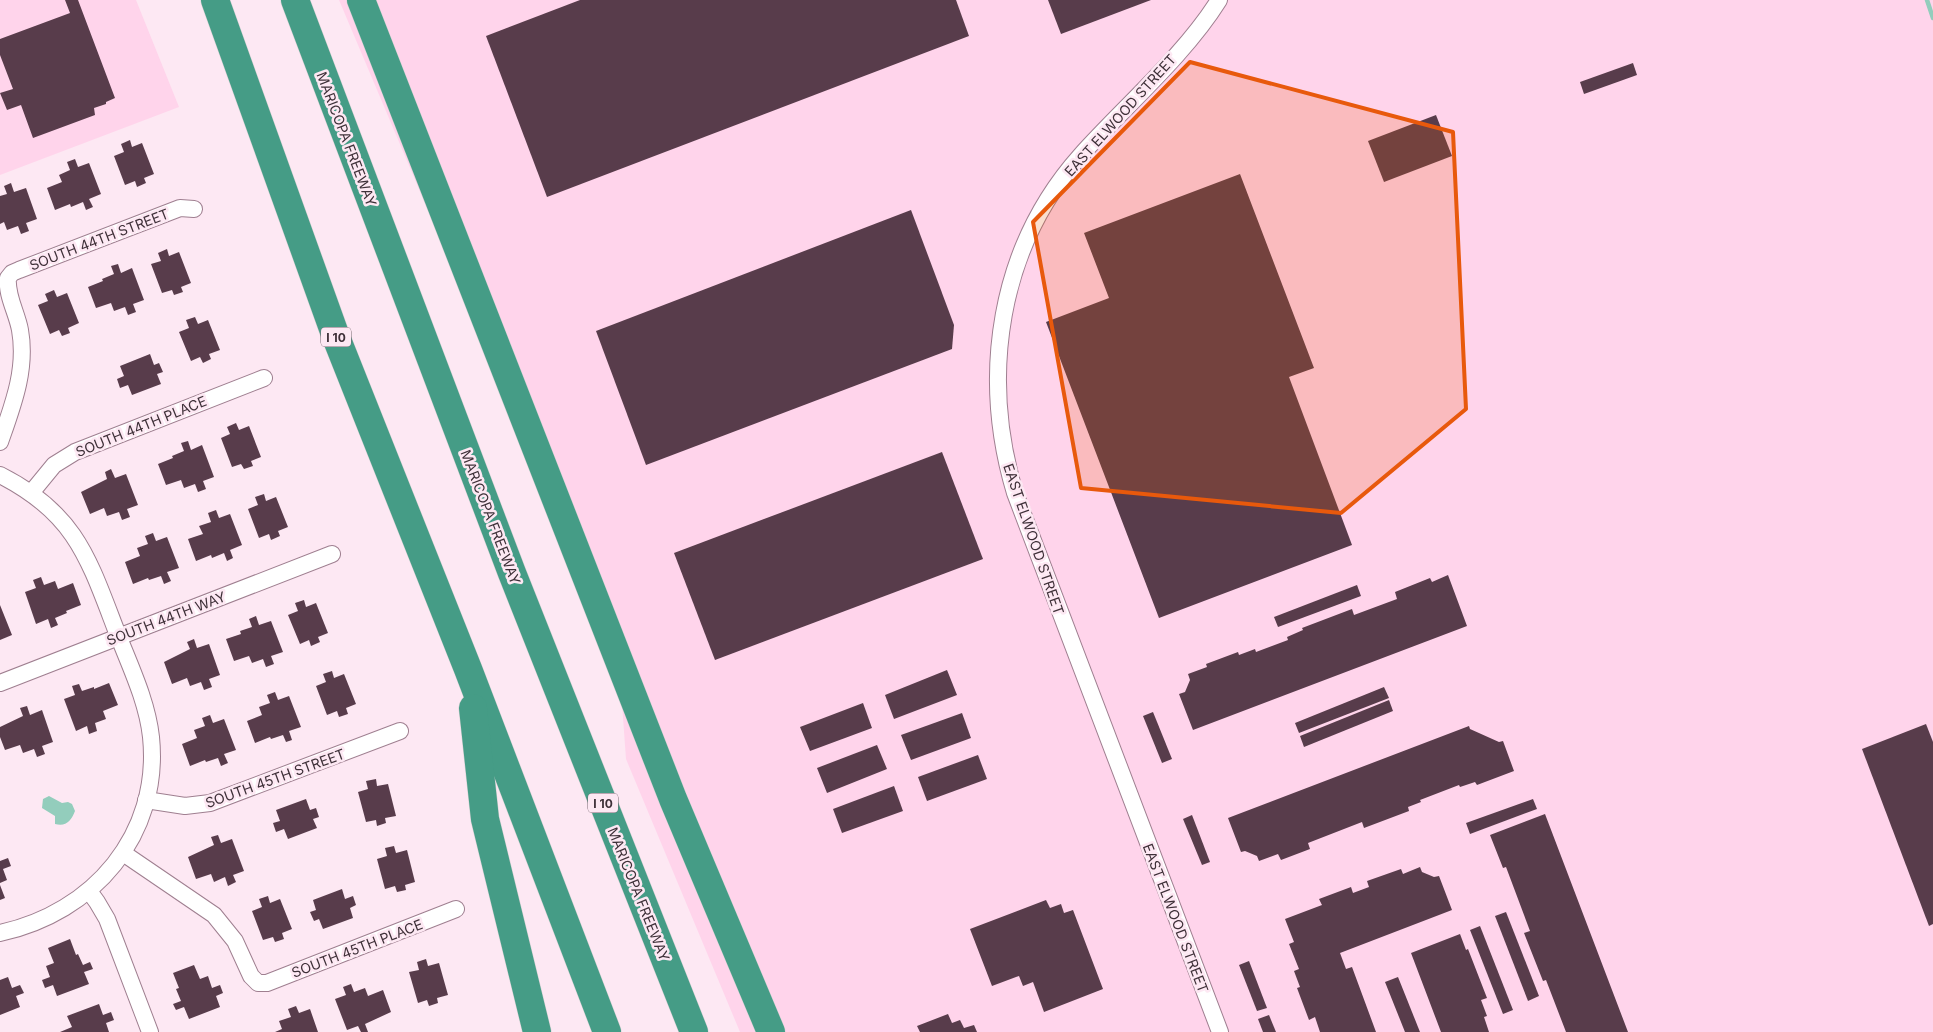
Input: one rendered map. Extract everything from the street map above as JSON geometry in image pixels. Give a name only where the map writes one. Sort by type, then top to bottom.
[{"type":"highway","name":"I 10","points":[[215,0],[336,337],[468,669],[607,1032]]},
{"type":"highway","name":"MARICOPA FREEWAY","points":[[294,0],[512,573],[694,1032]]},
{"type":"highway","points":[[361,0],[670,790],[771,1032]]},
{"type":"highway","points":[[468,669],[485,819],[537,1032]]},
{"type":"street","name":"EAST ELWOOD STREET","points":[[1219,0],[1171,59],[1080,156],[1047,200],[1013,272],[1003,313],[997,382],[1000,424],[1006,463],[1015,492],[1220,1032]]},
{"type":"street","name":"SOUTH 44TH STREET","points":[[0,442],[17,389],[22,359],[20,331],[8,292],[8,278],[12,273],[180,208],[194,209]]},
{"type":"street","name":"SOUTH 44TH PLACE","points":[[31,493],[54,465],[75,452],[264,378]]},
{"type":"street","points":[[0,475],[31,493],[55,513],[76,538],[84,551],[94,570],[142,697],[149,725],[152,751],[146,800],[137,826],[123,853],[105,876],[89,892],[47,918],[0,933]]},
{"type":"street","name":"SOUTH 44TH WAY","points":[[0,683],[332,554]]},
{"type":"street","name":"SOUTH 45TH STREET","points":[[146,800],[185,806],[210,803],[400,731]]},
{"type":"street","name":"SOUTH 45TH PLACE","points":[[123,853],[214,915],[235,941],[251,976],[258,984],[266,983],[456,909]]},
{"type":"street","points":[[89,892],[106,919],[150,1032]]},
{"type":"highlighted area","points":[[1190,62],[1453,132],[1466,409],[1341,513],[1081,488],[1033,222]]},
{"type":"shaded area","points":[[0,0],[136,0],[179,107],[0,175]]},
{"type":"shaded area","points":[[339,0],[1933,0],[1933,1032],[740,1032],[626,759],[619,662]]},
{"type":"shaded area","points":[[49,796],[62,803],[68,802],[72,804],[75,811],[72,818],[65,824],[55,824],[55,816],[42,808],[43,799]]},
{"type":"building","points":[[65,0],[78,0],[115,98],[106,102],[106,104],[94,108],[95,115],[33,138],[21,105],[7,110],[0,93],[13,89],[0,55],[0,39],[70,13]]},
{"type":"building","points":[[580,0],[956,0],[969,36],[547,197],[486,36]]},
{"type":"building","points":[[1048,0],[1151,0],[1061,34]]},
{"type":"building","points":[[1633,63],[1637,75],[1584,94],[1580,82]]},
{"type":"building","points":[[1436,115],[1452,156],[1384,182],[1368,141]]},
{"type":"building","points":[[130,140],[132,147],[142,143],[154,174],[144,178],[146,183],[137,187],[135,181],[125,185],[114,156],[124,152],[121,144]]},
{"type":"building","points":[[75,159],[78,167],[89,163],[101,194],[89,199],[93,207],[86,210],[83,202],[71,207],[70,204],[55,210],[47,188],[62,182],[59,175],[70,170],[67,162]]},
{"type":"building","points":[[1240,174],[1314,368],[1289,377],[1352,545],[1159,618],[1046,322],[1109,298],[1084,233]]},
{"type":"building","points":[[11,183],[14,192],[26,188],[37,219],[26,223],[29,231],[21,234],[18,226],[7,230],[4,222],[0,224],[0,196],[7,194],[4,186]]},
{"type":"building","points":[[911,210],[954,325],[952,349],[646,465],[596,331]]},
{"type":"building","points":[[167,249],[169,256],[179,252],[191,283],[181,287],[183,292],[174,295],[172,290],[162,293],[151,264],[161,261],[158,253]]},
{"type":"building","points":[[118,264],[121,273],[132,268],[144,300],[133,304],[136,312],[128,315],[125,307],[114,311],[111,303],[96,308],[88,287],[114,274],[111,266]]},
{"type":"building","points":[[54,290],[57,297],[67,293],[79,323],[68,328],[70,333],[62,336],[59,330],[50,334],[38,305],[48,301],[45,294]]},
{"type":"building","points":[[195,317],[198,324],[208,320],[220,350],[209,354],[211,359],[203,363],[200,357],[191,361],[179,332],[189,328],[186,320]]},
{"type":"building","points":[[150,354],[154,365],[159,363],[163,372],[157,374],[161,384],[132,395],[128,385],[120,388],[117,379],[124,376],[120,366]]},
{"type":"building","points":[[236,423],[239,430],[249,426],[261,457],[251,461],[253,466],[244,469],[241,464],[232,467],[221,438],[230,434],[227,427]]},
{"type":"building","points":[[188,441],[191,450],[202,445],[214,477],[203,481],[206,489],[198,492],[195,484],[184,488],[181,480],[166,485],[158,464],[184,451],[181,443]]},
{"type":"building","points":[[942,452],[983,559],[715,660],[674,553]]},
{"type":"building","points":[[111,469],[115,478],[126,474],[138,505],[127,509],[130,517],[122,520],[119,512],[107,516],[104,508],[90,514],[81,492],[107,479],[105,472]]},
{"type":"building","points":[[264,494],[266,501],[276,497],[288,527],[278,531],[280,536],[271,540],[269,534],[259,538],[248,509],[258,505],[255,497]]},
{"type":"building","points":[[216,510],[219,518],[230,514],[242,545],[230,550],[233,558],[227,561],[224,553],[212,558],[211,555],[196,561],[188,539],[203,534],[199,526],[211,522],[208,513]]},
{"type":"building","points":[[153,533],[156,541],[167,537],[179,568],[167,572],[171,581],[164,584],[161,576],[149,580],[148,578],[133,584],[125,562],[140,556],[137,548],[148,544],[145,536]]},
{"type":"building","points":[[1448,575],[1467,626],[1193,730],[1179,694],[1185,692],[1190,680],[1188,674],[1207,667],[1206,664],[1238,652],[1239,655],[1255,649],[1256,652],[1288,640],[1287,637],[1303,630],[1302,628],[1352,609],[1354,615],[1397,599],[1395,592],[1430,578],[1432,582]]},
{"type":"building","points":[[41,577],[44,585],[55,581],[58,589],[73,583],[81,605],[55,618],[58,625],[51,628],[48,619],[36,624],[25,592],[36,588],[33,580]]},
{"type":"building","points":[[1357,585],[1361,596],[1278,627],[1274,617]]},
{"type":"building","points":[[304,600],[306,607],[316,603],[328,633],[318,637],[320,642],[311,646],[309,640],[300,644],[288,615],[298,611],[295,603]]},
{"type":"building","points":[[0,605],[12,635],[0,640]]},
{"type":"building","points":[[256,616],[259,625],[271,621],[283,652],[271,656],[274,664],[266,667],[263,659],[252,663],[249,656],[234,661],[226,639],[241,634],[240,631],[252,627],[249,619]]},
{"type":"building","points":[[194,639],[197,648],[209,644],[220,675],[209,679],[212,687],[204,690],[201,682],[190,686],[187,678],[172,684],[164,662],[190,649],[187,642]]},
{"type":"building","points":[[947,670],[957,695],[894,719],[885,695]]},
{"type":"building","points":[[332,671],[334,678],[344,674],[356,704],[346,708],[348,714],[339,717],[337,711],[327,715],[316,686],[326,682],[323,674]]},
{"type":"building","points":[[109,683],[118,705],[103,711],[106,719],[95,723],[97,731],[89,734],[87,726],[76,731],[64,699],[75,695],[72,686],[79,684],[82,691]]},
{"type":"building","points":[[1384,687],[1389,698],[1299,733],[1295,723]]},
{"type":"building","points":[[275,692],[278,700],[289,696],[301,727],[289,731],[292,740],[286,742],[283,735],[271,739],[270,737],[255,743],[247,721],[262,715],[259,707],[270,703],[267,695]]},
{"type":"building","points":[[1389,700],[1393,711],[1304,747],[1300,736]]},
{"type":"building","points":[[863,703],[872,728],[810,751],[800,727]]},
{"type":"building","points":[[27,706],[30,715],[42,710],[53,742],[42,746],[45,754],[37,757],[34,749],[23,753],[20,745],[5,750],[0,737],[0,727],[23,716],[20,708]]},
{"type":"building","points":[[1153,712],[1172,759],[1162,763],[1143,716]]},
{"type":"building","points":[[962,713],[971,738],[911,760],[901,735]]},
{"type":"building","points":[[210,715],[213,723],[224,719],[236,750],[224,754],[228,763],[221,766],[218,758],[206,762],[205,760],[190,766],[182,744],[197,738],[194,730],[205,726],[202,718]]},
{"type":"building","points":[[1926,724],[1933,742],[1933,924],[1929,926],[1862,749]]},
{"type":"building","points":[[1469,726],[1470,729],[1499,742],[1503,741],[1514,771],[1477,785],[1475,782],[1460,787],[1459,785],[1420,800],[1421,802],[1408,807],[1409,811],[1364,828],[1362,822],[1308,843],[1310,849],[1281,860],[1278,854],[1259,861],[1257,856],[1245,851],[1241,852],[1228,818]]},
{"type":"building","points":[[877,745],[887,769],[827,793],[817,768]]},
{"type":"building","points":[[978,755],[987,779],[927,801],[918,777]]},
{"type":"building","points":[[376,779],[377,786],[388,784],[396,816],[385,818],[386,823],[377,826],[376,820],[366,822],[358,792],[368,789],[366,781]]},
{"type":"building","points":[[894,786],[903,811],[842,833],[833,809]]},
{"type":"building","points":[[306,799],[310,810],[316,808],[319,817],[313,819],[317,828],[288,839],[284,829],[276,832],[273,823],[280,821],[276,810]]},
{"type":"building","points":[[1533,799],[1537,809],[1470,834],[1466,823]]},
{"type":"building","points":[[1545,814],[1628,1032],[1566,1032],[1546,980],[1543,981],[1524,933],[1530,931],[1506,867],[1503,868],[1490,835]]},
{"type":"building","points":[[1192,815],[1210,862],[1202,865],[1183,819]]},
{"type":"building","points":[[218,835],[221,843],[232,839],[244,871],[233,875],[236,882],[228,886],[225,877],[214,882],[211,874],[196,879],[188,857],[214,845],[211,837]]},
{"type":"building","points":[[394,846],[396,853],[407,850],[415,882],[405,885],[406,890],[397,892],[395,886],[385,889],[377,859],[387,856],[385,848]]},
{"type":"building","points":[[8,858],[11,866],[3,869],[7,880],[0,883],[0,861]]},
{"type":"building","points":[[1420,867],[1422,872],[1434,877],[1439,876],[1452,910],[1340,953],[1346,969],[1352,967],[1376,1032],[1320,1032],[1315,1017],[1309,1020],[1297,988],[1300,987],[1294,971],[1299,969],[1289,944],[1294,942],[1285,919],[1322,905],[1319,899],[1351,887],[1353,893],[1369,887],[1367,881],[1401,869],[1403,874]]},
{"type":"building","points":[[0,885],[5,898],[0,900]]},
{"type":"building","points":[[342,889],[345,899],[353,896],[356,905],[350,908],[353,918],[323,929],[319,919],[314,921],[310,912],[316,910],[313,900]]},
{"type":"building","points":[[268,896],[270,903],[280,899],[292,929],[282,933],[284,939],[275,942],[273,937],[263,940],[252,911],[262,907],[259,899]]},
{"type":"building","points":[[1046,900],[1050,908],[1061,904],[1064,913],[1073,910],[1103,989],[1044,1012],[1033,982],[1023,986],[1019,976],[992,986],[970,929]]},
{"type":"building","points":[[1506,912],[1539,996],[1528,1001],[1495,916]]},
{"type":"building","points":[[1480,926],[1513,1010],[1503,1014],[1470,930]]},
{"type":"building","points":[[1460,934],[1466,950],[1468,949],[1487,998],[1481,1000],[1487,1016],[1484,1017],[1489,1032],[1441,1032],[1411,953]]},
{"type":"building","points":[[70,939],[76,955],[78,954],[83,965],[90,962],[93,969],[84,972],[89,984],[57,996],[53,985],[45,988],[42,980],[50,977],[46,966],[54,963],[48,948]]},
{"type":"building","points":[[426,959],[428,966],[439,963],[448,995],[437,998],[438,1003],[429,1006],[427,1000],[418,1003],[409,972],[419,970],[417,962]]},
{"type":"building","points":[[1249,961],[1267,1008],[1257,1011],[1239,965]]},
{"type":"building","points":[[194,965],[200,979],[208,976],[212,988],[220,985],[223,993],[216,996],[220,1007],[189,1019],[184,1007],[176,1010],[173,1004],[181,1001],[176,989],[179,988],[173,973]]},
{"type":"building","points":[[8,977],[12,988],[20,985],[24,993],[16,996],[20,1007],[0,1015],[0,980]]},
{"type":"building","points":[[1398,977],[1420,1032],[1405,1032],[1385,982]]},
{"type":"building","points":[[351,984],[354,992],[365,988],[368,996],[383,990],[391,1012],[365,1024],[368,1032],[361,1032],[358,1026],[347,1030],[335,999],[346,995],[343,987]]},
{"type":"building","points":[[99,1004],[103,1015],[111,1012],[114,1020],[106,1023],[109,1032],[60,1032],[72,1027],[67,1016]]},
{"type":"building","points":[[296,1006],[299,1013],[310,1009],[318,1032],[275,1032],[282,1029],[279,1021],[291,1017],[288,1009]]},
{"type":"building","points":[[948,1014],[952,1023],[960,1020],[964,1028],[974,1025],[977,1032],[920,1032],[917,1026]]},
{"type":"building","points":[[1269,1015],[1276,1032],[1263,1032],[1258,1019]]},
{"type":"waterway","points":[[1927,0],[1933,18]]}]
